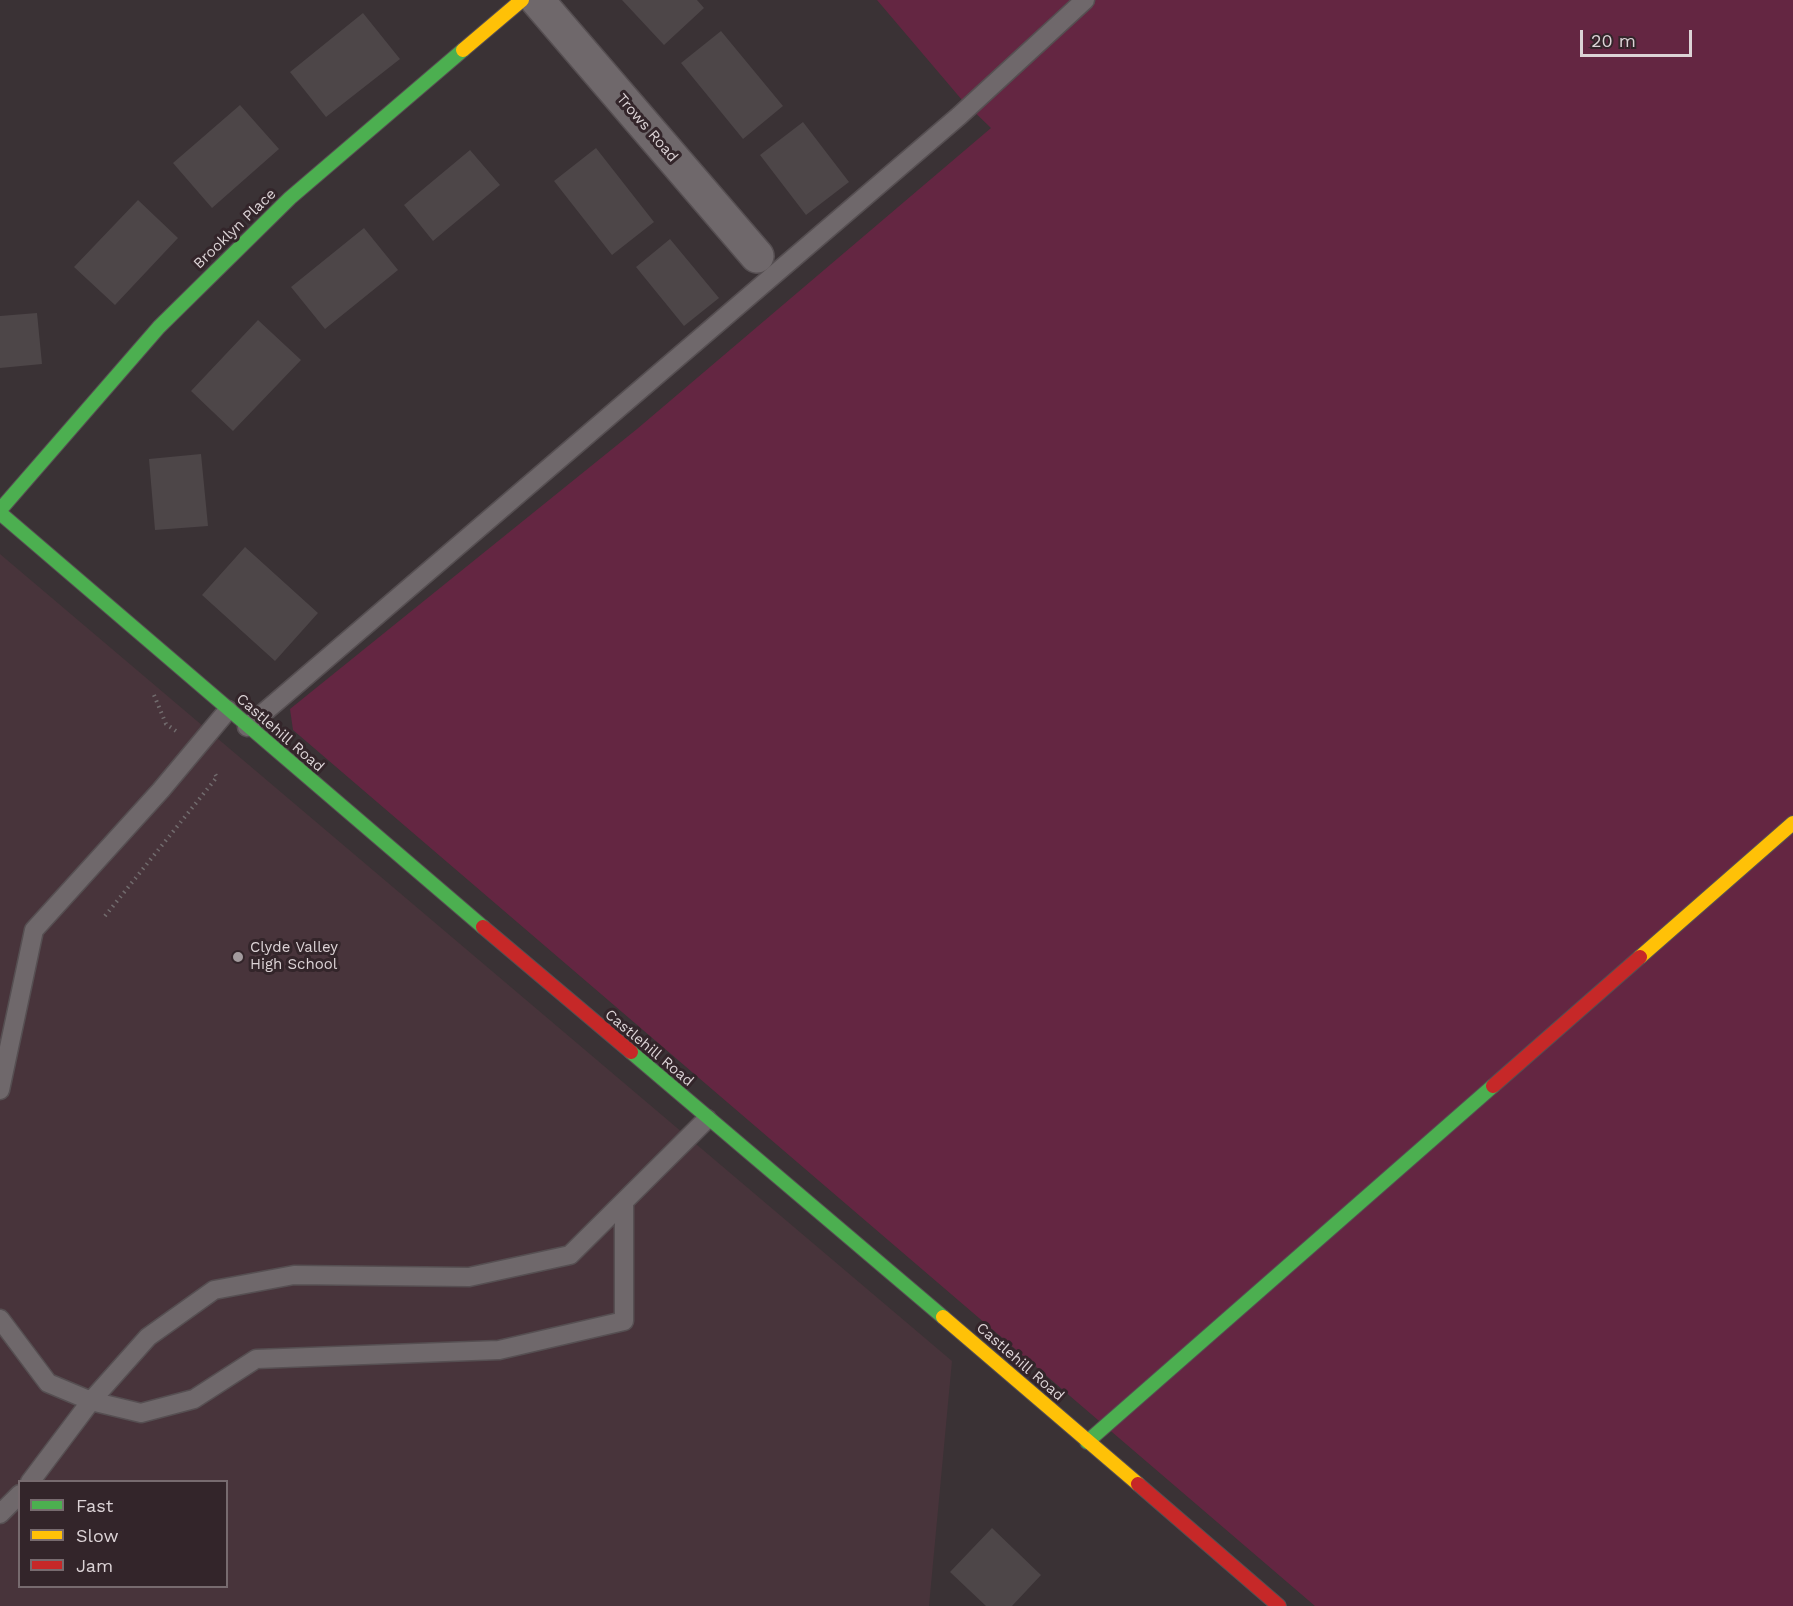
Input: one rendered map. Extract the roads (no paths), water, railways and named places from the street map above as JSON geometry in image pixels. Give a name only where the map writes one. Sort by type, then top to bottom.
[{"type":"main road","name":"Brooklyn Place","points":[[0,511],[159,327],[290,198],[522,0]]},
{"type":"main road","name":"Castlehill Road","points":[[0,511],[247,727],[1000,1365],[1087,1443],[1279,1606]]},
{"type":"main road","points":[[1087,1443],[1793,823]]},
{"type":"street","name":"Trows Road","points":[[537,0],[756,256]]},
{"type":"lane","points":[[247,727],[959,116],[1085,0]]},
{"type":"lane","points":[[0,1090],[34,930],[228,710]]},
{"type":"lane","points":[[32,1480],[91,1401],[148,1337],[214,1290],[294,1275],[469,1277],[570,1255],[624,1204],[707,1119]]},
{"type":"lane","points":[[0,1319],[48,1383],[91,1401],[141,1413],[194,1399],[256,1359],[499,1350],[624,1321],[624,1204]]},
{"type":"lane","points":[[0,1514],[18,1496]]},
{"type":"place","name":"Clyde Valley High School","points":[[238,957]]}]
